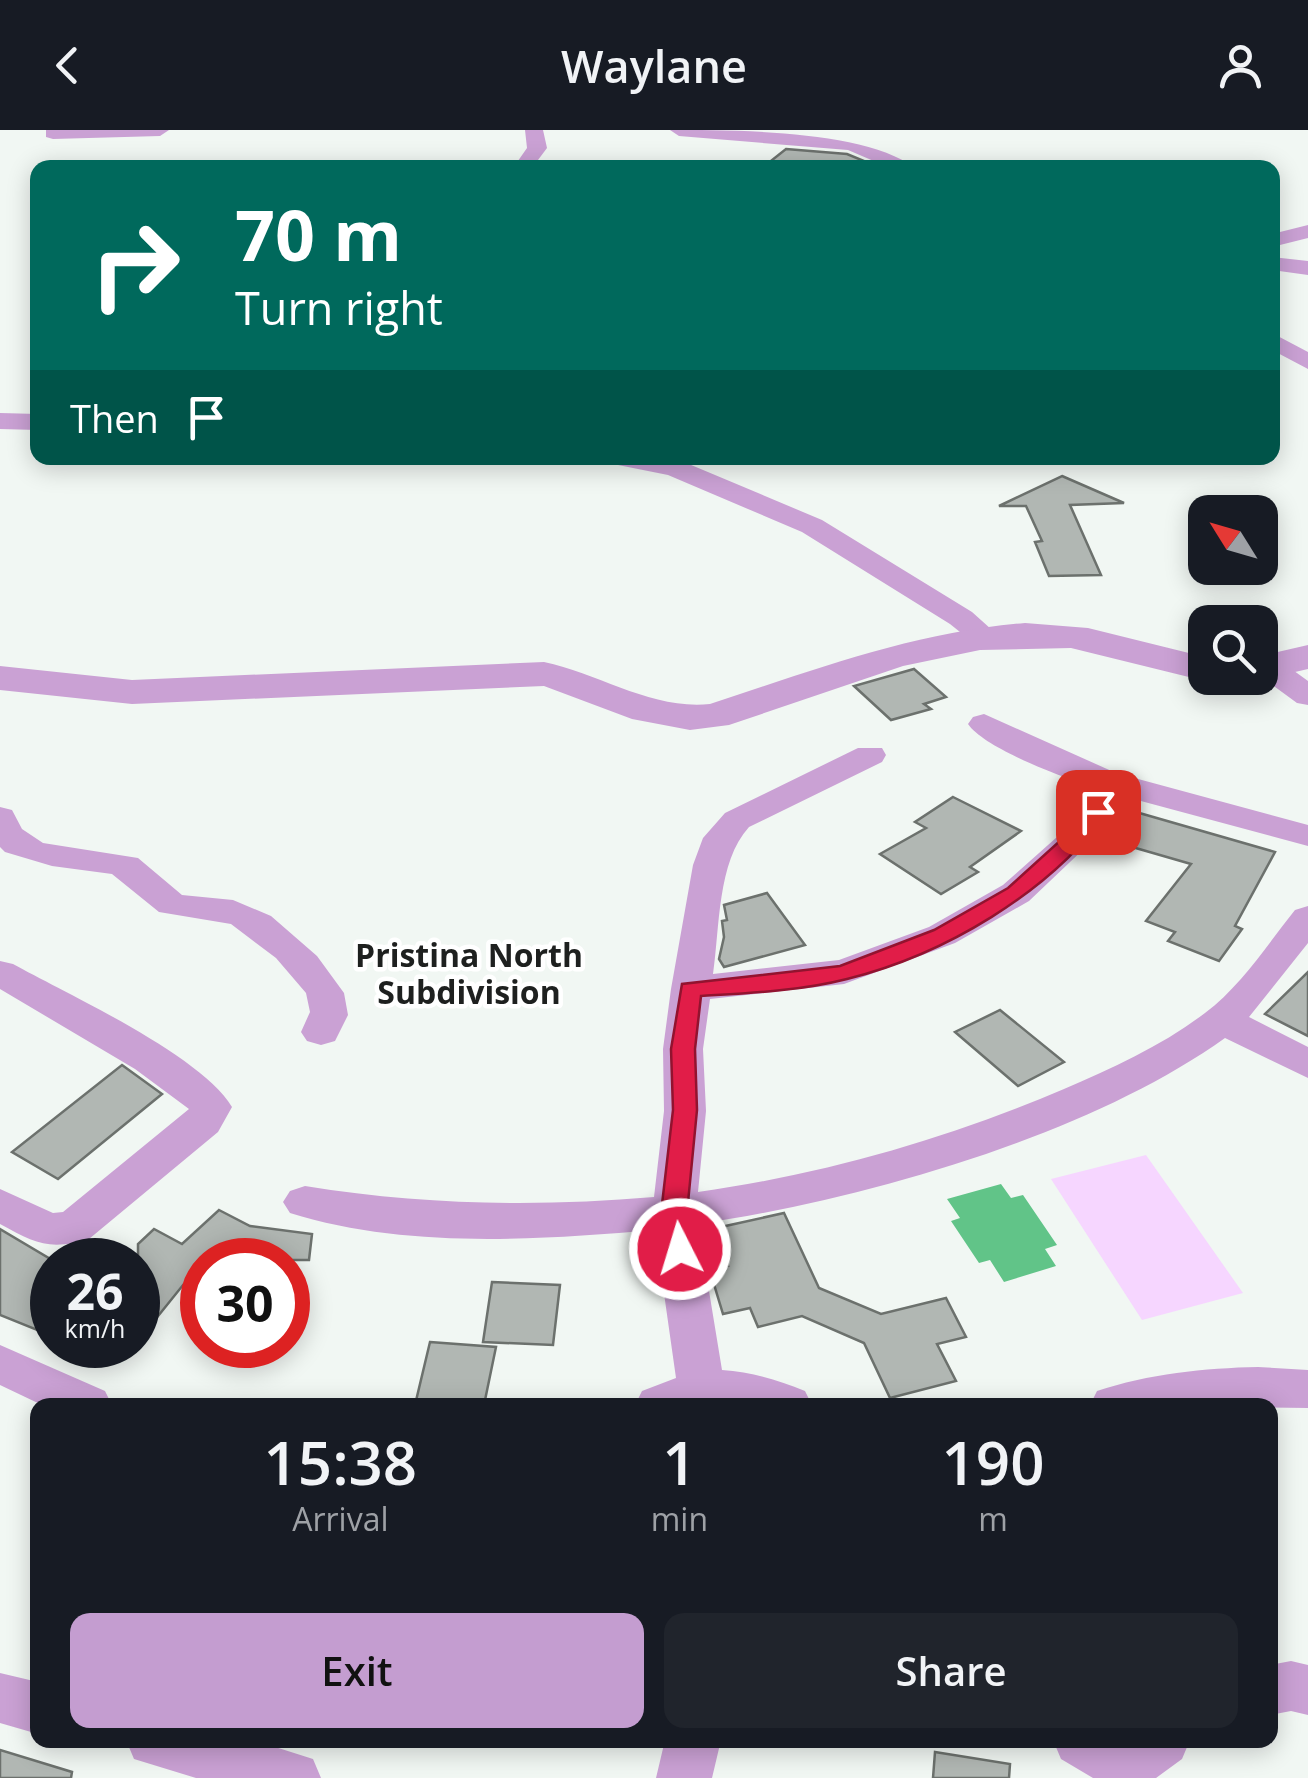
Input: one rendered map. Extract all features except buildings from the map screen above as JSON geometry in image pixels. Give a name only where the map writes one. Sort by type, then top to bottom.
[{"type":"street","points":[[53,133],[160,130]]},
{"type":"street","points":[[528,160],[537,148],[534,130]]},
{"type":"street","points":[[679,130],[781,134],[874,150],[892,160]]},
{"type":"street","points":[[848,144],[883,132]]},
{"type":"street","points":[[1280,239],[1308,231]]},
{"type":"street","points":[[1280,265],[1308,268]]},
{"type":"street","points":[[1280,345],[1308,362]]},
{"type":"street","points":[[0,421],[30,422]]},
{"type":"street","points":[[659,465],[675,468],[812,526],[961,618],[986,638]]},
{"type":"street","points":[[0,678],[132,692],[544,674],[578,683],[649,714],[691,720],[760,702],[893,657],[986,638],[1071,637],[1188,665]]},
{"type":"street","points":[[1278,664],[1308,657]]},
{"type":"street","points":[[1278,677],[1308,696]]},
{"type":"street","points":[[984,724],[1027,751],[1117,787],[1308,836]]},
{"type":"street","points":[[770,1398],[757,1393],[681,1398],[674,1213],[685,1110],[683,1049],[690,989],[711,865],[720,838],[737,820],[870,754]]},
{"type":"street","points":[[690,989],[751,986],[844,972],[942,935],[1016,892],[1078,836],[1117,787]]},
{"type":"street","points":[[0,816],[8,838],[22,848],[125,866],[150,891],[172,904],[232,910],[249,918],[298,960],[324,990],[330,1006],[320,1032]]},
{"type":"street","points":[[305,1202],[417,1218],[507,1220],[674,1213],[845,1180],[974,1144],[1116,1084],[1222,1020],[1308,918]]},
{"type":"street","points":[[0,973],[168,1073],[200,1094],[210,1108],[203,1122],[74,1227],[48,1230],[0,1205]]},
{"type":"street","points":[[1222,1020],[1308,1064]]},
{"type":"street","points":[[0,1364],[73,1398]]},
{"type":"street","points":[[1150,1398],[1207,1387],[1261,1384],[1308,1390]]},
{"type":"street","points":[[1278,1688],[1291,1686],[1308,1690]]},
{"type":"street","points":[[0,1698],[30,1706]]},
{"type":"street","points":[[183,1748],[292,1778]]},
{"type":"street","points":[[684,1778],[692,1748]]},
{"type":"shaded area","points":[[1146,1155],[1243,1293],[1142,1320],[1051,1179]]},
{"type":"shaded area","points":[[1001,1184],[1011,1198],[1023,1195],[1057,1245],[1045,1249],[1056,1266],[1004,1282],[990,1260],[979,1263],[951,1221],[960,1218],[947,1199]]},
{"type":"district","name":"Pristina North Subdivision","points":[[469,974]]},
{"type":"route","points":[[680,1249],[674,1213],[685,1110],[683,1049],[690,989],[751,986],[844,972],[942,935],[1016,892],[1078,836],[1098,812]]}]
